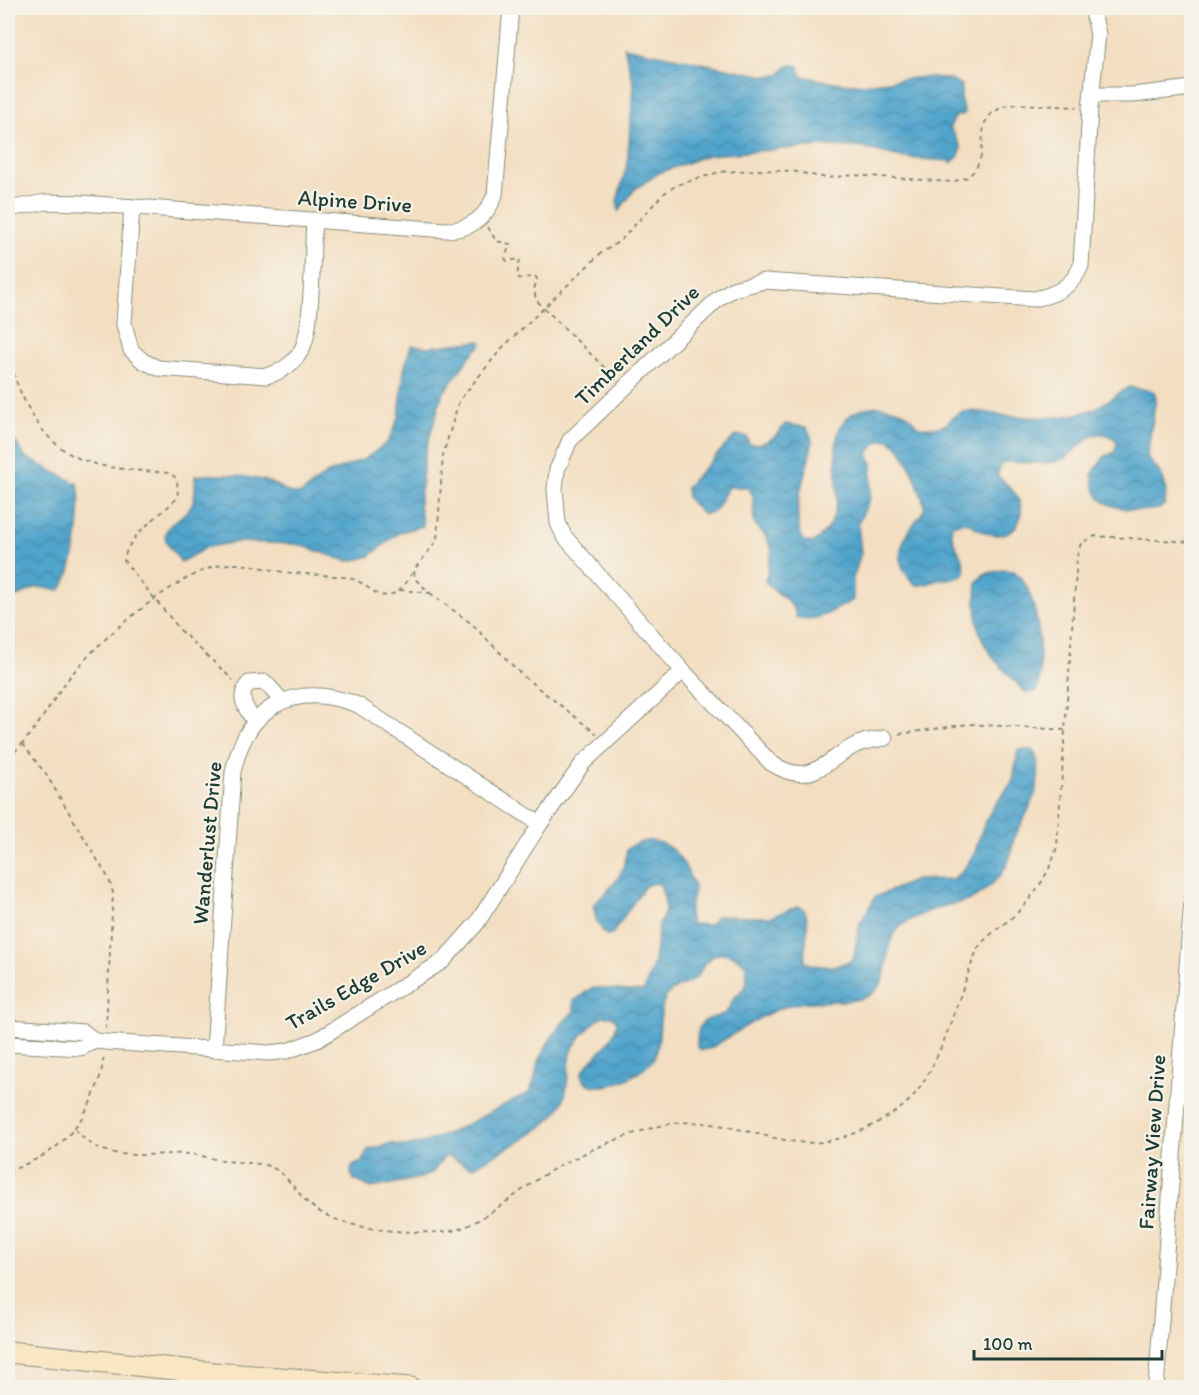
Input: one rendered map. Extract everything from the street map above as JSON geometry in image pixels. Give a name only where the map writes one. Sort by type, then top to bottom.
[{"type":"street","points":[[483,216],[491,205],[496,187],[511,8]]},
{"type":"street","points":[[1092,8],[1097,22],[1093,93],[1132,95],[1191,88]]},
{"type":"street","name":"Timberland Drive","points":[[885,738],[853,746],[819,771],[806,774],[781,770],[771,763],[683,670],[574,548],[558,523],[555,489],[562,454],[570,440],[719,298],[748,284],[764,281],[1034,299],[1057,293],[1077,276],[1081,266],[1090,108],[1093,93]]},
{"type":"street","name":"Alpine Drive","points":[[8,209],[46,202],[454,230],[468,226],[483,216]]},
{"type":"street","points":[[132,207],[124,333],[136,355],[158,368],[266,376],[274,374],[296,358],[307,336],[314,220]]},
{"type":"street","name":"Trails Edge Drive","points":[[8,1044],[81,1048],[100,1041],[269,1053],[287,1052],[307,1044],[443,961],[477,923],[540,824],[583,764],[683,670]]},
{"type":"street","points":[[254,721],[243,705],[244,690],[249,683],[265,682],[282,701],[325,697],[358,705],[540,824]]},
{"type":"street","name":"Wanderlust Drive","points":[[214,1050],[236,755],[254,721],[282,701]]},
{"type":"street","name":"Fairway View Drive","points":[[1156,1388],[1191,899]]},
{"type":"street","name":"Trails Edge Drive","points":[[8,1027],[84,1032],[100,1041]]},
{"type":"street","points":[[8,1352],[214,1373],[411,1388]]},
{"type":"path","points":[[8,758],[23,744],[67,681],[93,650],[119,626],[157,598],[202,572],[230,564],[353,580],[377,594],[387,596],[400,590],[437,540],[443,455],[459,401],[501,348],[600,254],[621,240],[655,201],[677,185],[719,172],[757,170],[792,171],[827,178],[853,175],[952,182],[968,177],[976,168],[981,156],[984,124],[991,114],[1003,106],[1018,104],[1080,108]]},
{"type":"path","points":[[483,216],[496,241],[510,244],[505,258],[507,261],[520,259],[518,276],[520,279],[534,276],[537,279],[533,295],[543,308],[625,387]]},
{"type":"path","points":[[8,346],[15,384],[40,428],[52,443],[67,453],[107,468],[170,473],[177,479],[178,498],[126,549],[124,561],[157,598],[181,631],[244,690]]},
{"type":"path","points":[[75,1129],[91,1146],[102,1151],[147,1156],[194,1154],[267,1166],[291,1182],[308,1203],[340,1222],[357,1226],[433,1232],[465,1227],[553,1169],[609,1142],[666,1125],[728,1126],[797,1142],[829,1140],[851,1134],[902,1107],[924,1082],[978,948],[986,936],[1015,914],[1053,865],[1058,846],[1077,557],[1081,543],[1095,536],[1191,542]]},
{"type":"path","points":[[414,570],[415,579],[430,593],[472,624],[524,676],[607,741]]},
{"type":"path","points":[[400,590],[430,593]]},
{"type":"path","points":[[885,738],[908,731],[969,724],[1066,730]]},
{"type":"path","points":[[8,1172],[48,1152],[75,1129],[99,1081],[100,1041],[113,893],[108,879],[47,776],[23,744]]},
{"type":"water","points":[[624,47],[765,76],[780,75],[792,65],[799,66],[801,76],[843,83],[857,84],[926,77],[951,80],[961,85],[961,102],[965,114],[956,116],[950,127],[961,147],[959,156],[951,163],[905,158],[859,147],[823,146],[708,155],[659,173],[634,190],[619,211],[617,201],[627,165],[634,85]]},
{"type":"water","points":[[480,341],[482,344],[471,355],[442,395],[425,453],[419,504],[423,526],[400,532],[370,556],[347,561],[297,544],[237,542],[207,547],[181,562],[168,545],[165,537],[168,528],[189,509],[193,501],[195,476],[244,476],[271,483],[288,492],[301,494],[326,474],[365,459],[388,442],[399,417],[404,370],[411,345],[428,347]]},
{"type":"water","points":[[1129,387],[1153,391],[1156,397],[1147,457],[1165,483],[1165,504],[1159,509],[1122,508],[1108,504],[1098,496],[1092,475],[1105,456],[1114,453],[1117,444],[1114,438],[1105,434],[1091,437],[1059,461],[1003,462],[997,475],[1018,499],[1021,511],[1017,524],[1008,532],[997,535],[984,532],[968,522],[952,525],[953,538],[963,562],[964,575],[925,585],[916,585],[907,575],[900,557],[905,538],[924,510],[924,504],[904,454],[896,444],[887,440],[878,442],[868,454],[872,464],[870,498],[858,524],[861,553],[853,579],[853,600],[811,619],[796,617],[789,602],[765,581],[772,550],[766,537],[754,523],[753,495],[747,487],[728,487],[715,511],[703,515],[687,498],[686,487],[736,435],[747,437],[749,444],[760,444],[770,440],[785,424],[806,427],[812,444],[800,492],[798,517],[803,541],[812,543],[828,528],[835,510],[838,434],[846,419],[862,409],[881,406],[893,408],[905,413],[919,427],[936,427],[946,424],[958,414],[969,411],[1030,417],[1084,413]]},
{"type":"water","points":[[8,413],[10,434],[25,457],[78,484],[80,508],[74,555],[66,582],[60,590],[37,587],[14,598],[8,592]]},
{"type":"water","points":[[1003,570],[1014,571],[1023,581],[1030,593],[1034,608],[1040,658],[1039,686],[1035,692],[1026,693],[1001,667],[980,634],[976,603],[977,582],[984,574]]},
{"type":"water","points":[[1018,750],[1033,750],[1038,765],[1037,786],[1014,838],[1006,867],[992,884],[974,898],[928,911],[898,929],[890,944],[882,981],[870,995],[854,1000],[794,1004],[761,1018],[709,1049],[701,1050],[697,1047],[700,1025],[726,1013],[734,998],[745,987],[747,980],[746,965],[742,961],[727,954],[716,955],[706,962],[693,980],[673,990],[667,996],[662,1008],[656,1053],[648,1065],[639,1072],[605,1086],[594,1086],[586,1082],[581,1074],[608,1043],[616,1029],[617,1021],[612,1016],[602,1016],[574,1046],[570,1058],[565,1096],[559,1109],[542,1127],[474,1167],[466,1166],[445,1156],[433,1172],[421,1178],[372,1188],[354,1180],[351,1173],[352,1166],[362,1162],[368,1150],[392,1143],[404,1146],[440,1137],[529,1093],[539,1062],[548,1044],[574,1011],[574,1001],[590,989],[644,991],[654,962],[659,925],[665,912],[665,901],[660,884],[652,883],[644,887],[612,934],[606,935],[597,923],[593,905],[620,875],[627,849],[646,841],[654,841],[662,843],[676,854],[694,886],[689,911],[692,924],[709,925],[717,916],[770,917],[799,906],[804,909],[807,922],[805,962],[823,966],[841,964],[853,960],[860,923],[875,897],[916,880],[952,879],[963,871],[975,852],[982,829],[992,809],[1013,781]]}]
